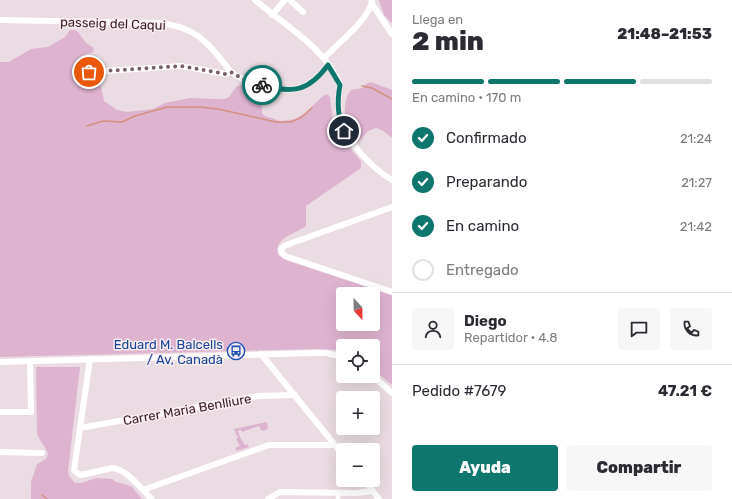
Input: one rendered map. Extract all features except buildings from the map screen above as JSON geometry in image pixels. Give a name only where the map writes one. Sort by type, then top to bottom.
[{"type":"street","points":[[254,0],[303,38],[324,58],[340,85],[338,94],[338,114],[344,131],[368,161],[392,180]]},
{"type":"street","points":[[272,15],[285,0]]},
{"type":"street","points":[[290,0],[303,12]]},
{"type":"street","points":[[324,58],[361,20],[368,11],[372,2]]},
{"type":"street","points":[[372,2],[392,34]]},
{"type":"street","name":"passeig del Caqui","points":[[0,20],[159,23],[171,25],[189,31],[204,40],[221,57],[231,72]]},
{"type":"street","points":[[89,72],[181,66],[225,74],[231,72],[243,79],[269,87],[289,90],[312,83],[328,65]]},
{"type":"street","points":[[392,207],[289,244],[282,248],[282,253],[285,256],[392,292]]},
{"type":"street","points":[[0,362],[262,354],[326,353],[336,355]]},
{"type":"street","points":[[262,354],[336,446]]},
{"type":"street","points":[[90,359],[74,467],[77,473],[81,475],[117,468],[124,471],[152,499]]},
{"type":"street","points":[[0,412],[31,412],[30,361]]},
{"type":"street","points":[[380,382],[392,393]]},
{"type":"street","name":"Carrer Maria Benlliure","points":[[80,428],[258,396],[294,395]]},
{"type":"street","points":[[143,490],[269,445],[334,444]]},
{"type":"street","points":[[0,452],[42,453]]},
{"type":"street","points":[[370,487],[379,499]]},
{"type":"street","points":[[268,499],[280,492],[356,493],[373,491]]},
{"type":"street","points":[[338,492],[338,499]]},
{"type":"shaded area","points":[[379,0],[392,0],[392,23],[384,15]]},
{"type":"shaded area","points":[[70,30],[75,30],[78,32],[86,43],[94,48],[93,52],[83,55],[81,65],[82,71],[88,76],[99,76],[104,101],[117,110],[127,112],[153,109],[165,103],[190,98],[225,99],[229,97],[237,86],[241,85],[250,87],[261,96],[262,113],[265,116],[280,121],[296,119],[327,94],[330,97],[333,122],[336,132],[361,161],[361,168],[306,206],[306,226],[282,240],[279,244],[278,255],[288,261],[368,287],[336,287],[336,331],[380,331],[380,291],[392,295],[392,385],[380,375],[380,339],[336,339],[336,350],[317,349],[0,357],[0,62],[9,62],[31,49],[48,47],[65,37]]},
{"type":"shaded area","points":[[371,82],[392,90],[392,138],[382,130],[376,128],[368,131],[358,142],[350,132],[347,125],[345,109],[346,102],[351,90],[363,88],[366,84]]},
{"type":"shaded area","points":[[36,367],[80,367],[68,471],[69,476],[75,483],[81,483],[96,478],[112,479],[116,482],[131,486],[142,499],[31,499],[31,482],[37,464],[46,459],[48,454],[37,433]]},
{"type":"shaded area","points":[[267,422],[268,429],[262,431],[259,426],[242,432],[241,430],[238,431],[245,445],[248,444],[249,447],[237,451],[235,448],[240,446],[236,439],[238,438],[234,429]]},
{"type":"waterway","points":[[362,86],[372,88],[392,99]]},
{"type":"waterway","points":[[87,126],[103,121],[122,122],[135,116],[167,107],[200,107],[218,109],[276,122],[291,122],[302,117],[312,108]]},
{"type":"waterway","points":[[42,495],[47,499]]},
{"type":"way so far","points":[[89,72],[190,66],[225,74],[231,72],[238,77],[262,85]]},
{"type":"place","name":"Eduard M. Balcells / Av, Canadà","points":[[236,351]]},
{"type":"route","points":[[262,85],[285,91],[293,90],[312,83],[328,65],[340,85],[338,94],[338,114],[344,131]]}]
